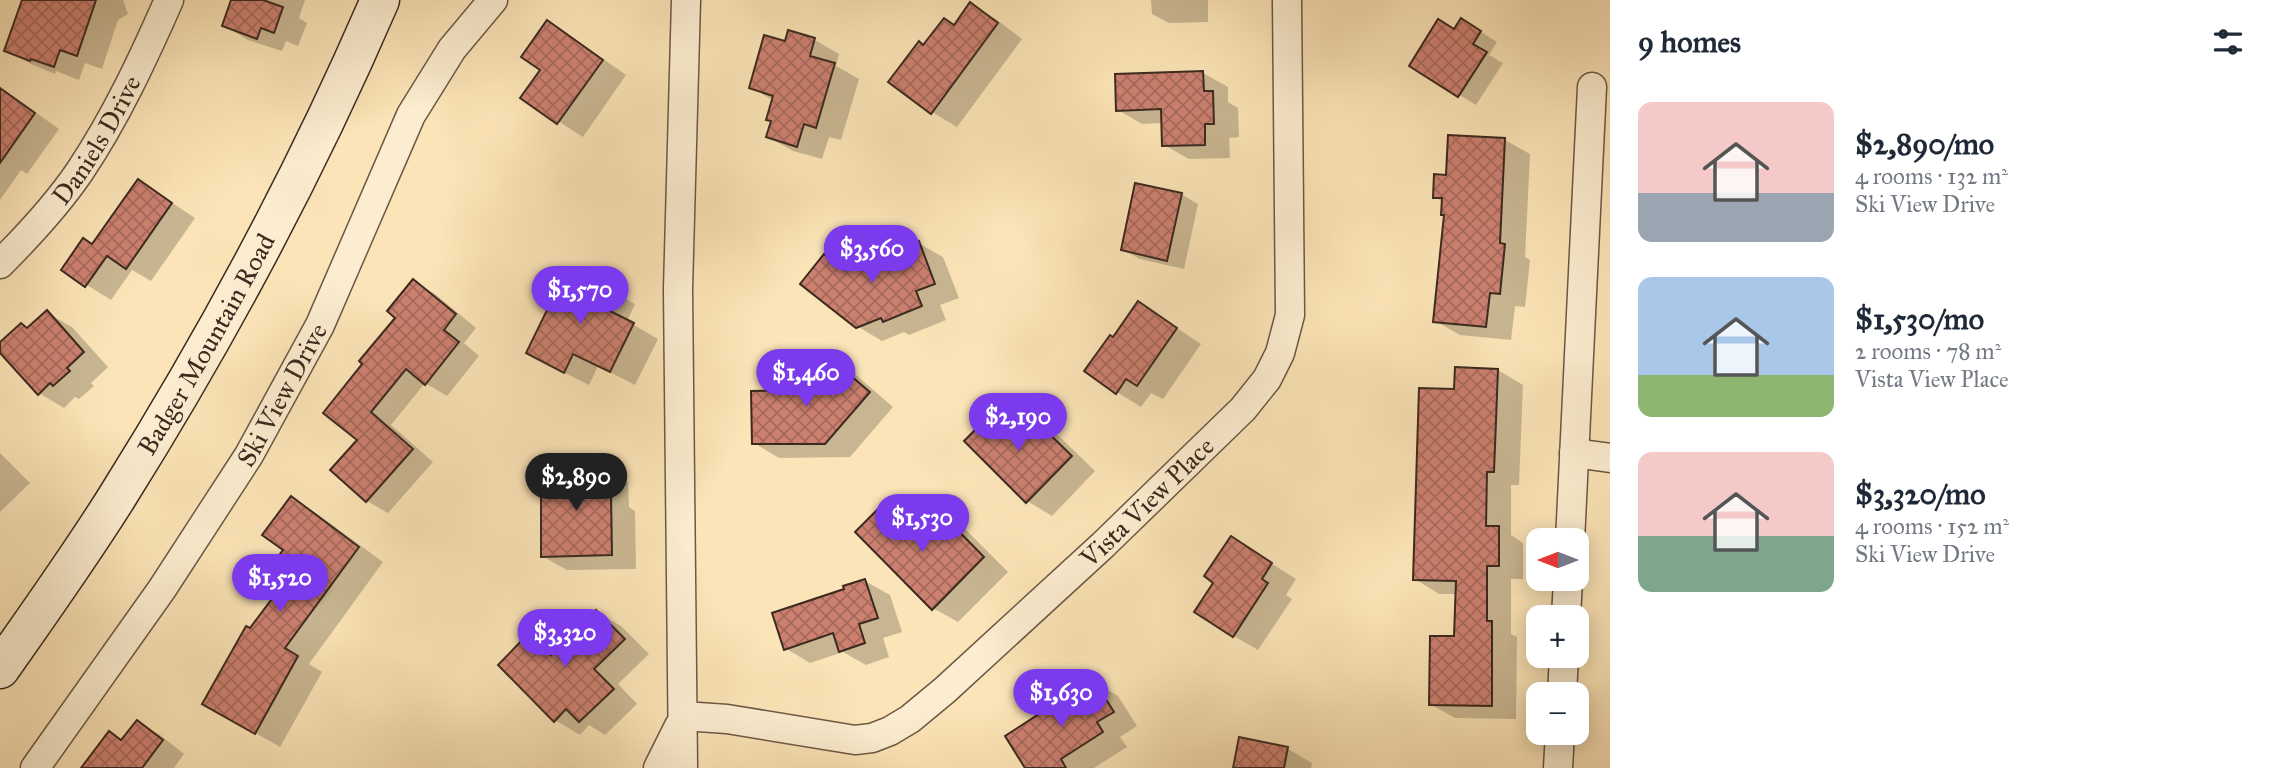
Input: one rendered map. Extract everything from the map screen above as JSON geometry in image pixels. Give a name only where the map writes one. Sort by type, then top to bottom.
[{"type":"main road","name":"Badger Mountain Road","points":[[0,668],[116,500],[176,401],[295,181],[380,0]]},
{"type":"street","name":"Daniels Drive","points":[[0,264],[41,223],[80,171],[126,93],[169,0]]},
{"type":"street","name":"Ski View Drive","points":[[35,768],[162,589],[250,456],[320,326],[411,115],[452,49],[493,0]]},
{"type":"street","points":[[683,768],[678,276],[686,0]]},
{"type":"street","name":"Vista View Place","points":[[683,716],[727,719],[855,740],[872,738],[890,731],[910,719],[955,681],[1103,545],[1243,410],[1272,370],[1280,353],[1290,315],[1287,0]]},
{"type":"street","points":[[1571,528],[1592,87]]},
{"type":"street","points":[[1574,453],[1610,458]]},
{"type":"street","points":[[658,768],[683,716]]},
{"type":"street","points":[[1558,768],[1559,745]]},
{"type":"building","points":[[22,0],[96,0],[77,56],[60,50],[54,67],[4,51]]},
{"type":"building","points":[[231,0],[263,0],[283,7],[274,33],[261,28],[257,39],[222,26]]},
{"type":"building","points":[[970,2],[998,23],[931,114],[888,82],[919,41],[923,45],[944,18],[954,25]]},
{"type":"building","points":[[1461,18],[1481,31],[1473,44],[1487,52],[1458,97],[1409,66],[1438,19],[1454,29]]},
{"type":"building","points":[[547,20],[603,60],[557,124],[520,98],[540,70],[521,57]]},
{"type":"building","points":[[788,30],[815,38],[810,56],[835,63],[816,128],[804,124],[797,147],[766,137],[771,121],[766,120],[773,96],[749,88],[764,35],[785,41]]},
{"type":"building","points":[[1203,71],[1204,91],[1213,91],[1214,124],[1205,124],[1205,145],[1162,146],[1161,109],[1116,111],[1115,74]]},
{"type":"building","points":[[0,88],[35,113],[0,163]]},
{"type":"building","points":[[1448,135],[1505,138],[1500,243],[1505,244],[1500,294],[1490,293],[1486,327],[1433,322],[1444,215],[1441,215],[1442,198],[1433,198],[1434,174],[1446,175]]},
{"type":"building","points":[[138,179],[172,203],[126,269],[107,256],[85,287],[61,270],[83,238],[92,244]]},
{"type":"building","points":[[1135,183],[1182,193],[1167,261],[1121,250]]},
{"type":"building","points":[[919,241],[935,284],[916,291],[922,306],[883,322],[881,318],[856,328],[800,284],[824,254],[844,270],[877,257],[876,253]]},
{"type":"building","points":[[568,267],[611,289],[602,307],[634,323],[610,372],[573,354],[564,373],[526,353]]},
{"type":"building","points":[[413,279],[456,314],[444,330],[459,342],[425,385],[406,369],[371,412],[413,449],[366,502],[330,470],[357,440],[323,413],[362,364],[359,361],[395,318],[387,311]]},
{"type":"building","points":[[1138,301],[1177,328],[1137,386],[1126,379],[1116,394],[1084,371],[1110,335],[1113,337]]},
{"type":"building","points":[[47,310],[84,352],[67,368],[70,371],[53,386],[50,383],[38,395],[0,353],[0,342],[21,323],[27,328]]},
{"type":"building","points":[[830,358],[870,392],[825,444],[752,444],[751,391],[802,390]]},
{"type":"building","points":[[1455,367],[1498,369],[1494,472],[1487,472],[1486,526],[1499,526],[1499,566],[1487,566],[1487,621],[1492,621],[1492,706],[1429,705],[1430,636],[1454,636],[1456,581],[1413,580],[1419,388],[1454,389]]},
{"type":"building","points":[[997,408],[1022,433],[1035,420],[1072,456],[1026,503],[964,441]]},
{"type":"building","points":[[604,466],[604,495],[611,495],[612,555],[541,557],[541,473],[565,472],[565,467]]},
{"type":"building","points":[[291,496],[359,547],[285,648],[298,656],[255,734],[202,704],[246,626],[250,628],[280,588],[263,576],[283,550],[262,535]]},
{"type":"building","points":[[881,506],[912,538],[939,511],[984,557],[932,610],[855,532]]},
{"type":"building","points":[[1231,536],[1272,563],[1262,579],[1268,583],[1233,637],[1194,612],[1213,583],[1204,576]]},
{"type":"building","points":[[865,579],[878,618],[859,624],[865,643],[839,652],[833,633],[784,650],[772,613],[844,589],[843,586]]},
{"type":"building","points":[[596,610],[625,639],[594,669],[614,689],[579,722],[566,709],[554,722],[498,665],[529,633],[551,655]]},
{"type":"building","points":[[1093,679],[1114,712],[1097,722],[1103,732],[1061,759],[1066,768],[1025,768],[1005,736]]},
{"type":"building","points":[[137,720],[163,740],[142,768],[81,768],[109,731],[121,740]]},
{"type":"building","points":[[1239,737],[1288,747],[1284,768],[1233,768]]}]
